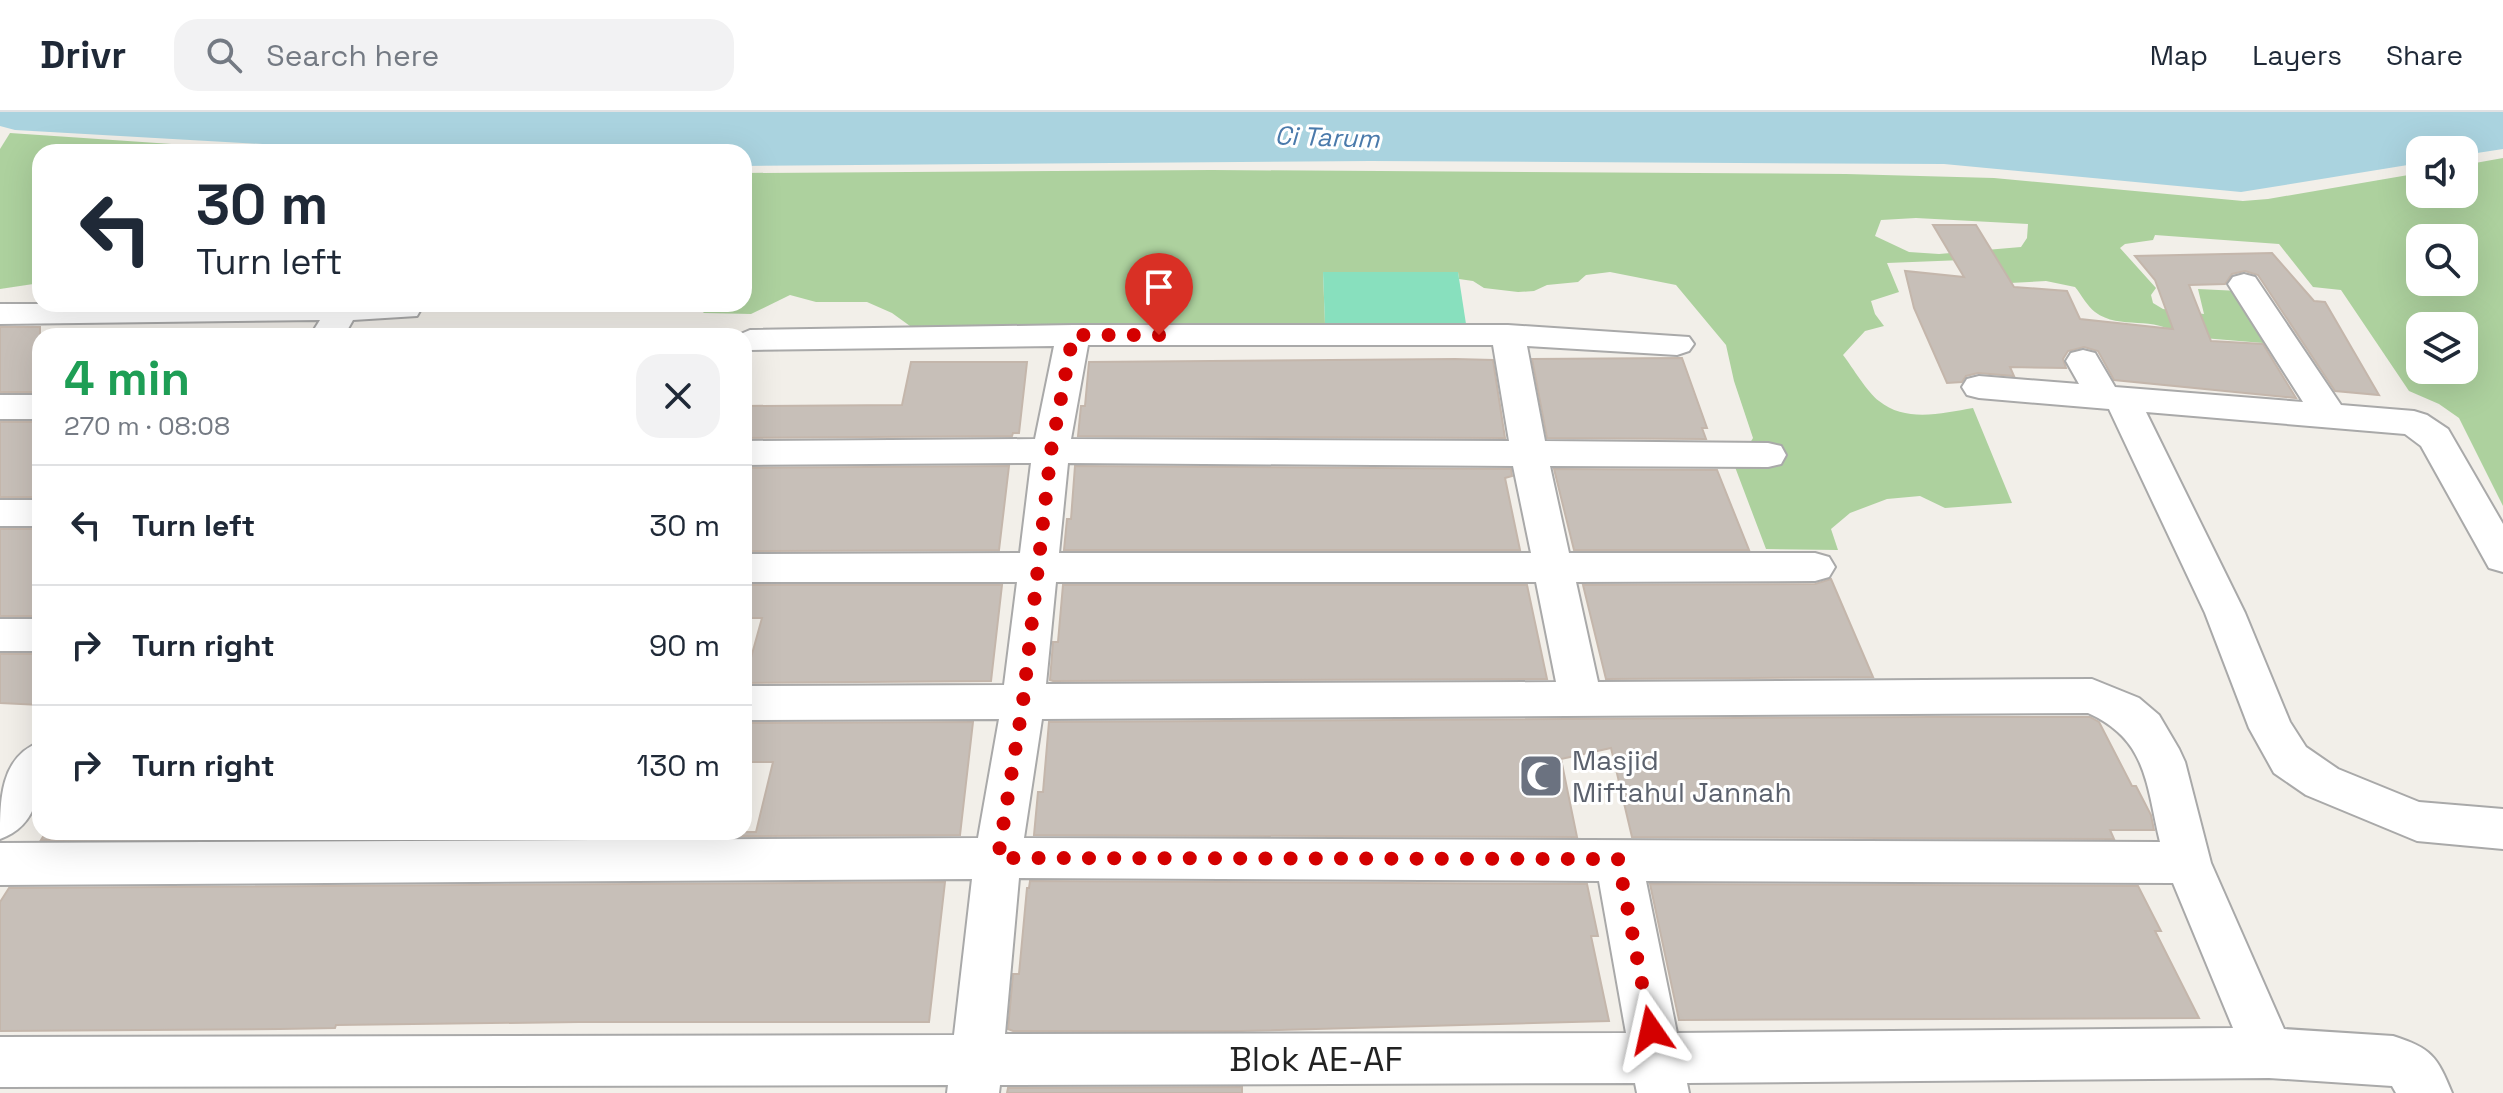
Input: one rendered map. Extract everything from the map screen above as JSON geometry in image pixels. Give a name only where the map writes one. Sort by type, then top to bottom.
[{"type":"street","points":[[2244,284],[2330,416]]},
{"type":"street","points":[[0,314],[335,323],[390,312]]},
{"type":"street","points":[[975,1076],[998,858],[1023,702],[1051,451],[1073,335]]},
{"type":"street","points":[[752,340],[1073,335],[1508,335],[1677,344]]},
{"type":"street","points":[[1508,335],[1529,454],[1581,699]]},
{"type":"street","points":[[2083,361],[2113,399],[2225,613],[2271,728],[2290,760],[2322,782],[2417,821],[2503,829]]},
{"type":"street","points":[[1979,387],[2414,423],[2435,438],[2503,558]]},
{"type":"street","points":[[0,407],[32,407]]},
{"type":"street","points":[[752,453],[1051,451],[1768,455]]},
{"type":"street","points":[[0,513],[32,513]]},
{"type":"street","points":[[752,568],[1815,567]]},
{"type":"street","points":[[0,635],[32,635]]},
{"type":"street","points":[[752,703],[2092,696],[2124,710],[2144,727],[2163,762],[2188,863],[2269,1053]]},
{"type":"street","points":[[0,864],[998,858],[2188,863]]},
{"type":"street","points":[[1618,859],[1660,1076]]},
{"type":"street","name":"Blok AE-AF","points":[[0,1062],[975,1076],[1660,1076],[2269,1053],[2393,1061],[2409,1066],[2426,1093]]},
{"type":"green space","points":[[10,133],[173,144],[32,144],[32,284],[0,289],[0,149]]},
{"type":"green space","points":[[2503,158],[2503,506],[2459,418],[2439,404],[2409,391],[2341,290],[2313,287],[2279,244],[2155,235],[2153,240],[2125,244],[2120,248],[2156,288],[2151,295],[2153,303],[2163,309],[2204,314],[2198,289],[2239,291],[2275,344],[2179,336],[2159,326],[2115,321],[2095,312],[2075,287],[2046,281],[2010,283],[1963,260],[1887,263],[1899,292],[1871,301],[1875,314],[1884,326],[1865,331],[1843,355],[1870,392],[1890,408],[1925,415],[1973,408],[2012,503],[1945,508],[1920,496],[1887,499],[1850,513],[1831,529],[1838,550],[1766,549],[1735,467],[1753,438],[1726,345],[1676,285],[1610,272],[1586,275],[1578,282],[1518,292],[1484,288],[1473,281],[1459,279],[1458,272],[1323,272],[1325,324],[910,326],[892,313],[867,302],[816,302],[790,295],[751,314],[703,312],[752,312],[752,173],[1212,170],[1846,174],[1994,178],[2243,201],[2406,175],[2406,208],[2478,208],[2478,162]],"holes":[[[1916,218],[2028,224],[2027,238],[2021,247],[1939,254],[1909,252],[1875,236],[1881,220]]]},
{"type":"green space","points":[[1323,272],[1458,272],[1466,324],[1325,324]]},
{"type":"water","name":"Ci Tarum","points":[[0,112],[2503,112],[2503,149],[2478,153],[2478,136],[2406,136],[2406,165],[2241,192],[1944,164],[1370,161],[752,166],[752,144],[261,144],[15,130],[0,126]]},
{"type":"building","points":[[1933,225],[1976,225],[2014,287],[2067,291],[2080,319],[2173,329],[2155,280],[2135,256],[2272,253],[2314,301],[2325,302],[2379,395],[2335,391],[2258,275],[2245,271],[2232,274],[2225,284],[2189,285],[2211,341],[2263,344],[2296,398],[2114,380],[2098,351],[2084,347],[2068,351],[2063,359],[2066,368],[2010,367],[2014,376],[1978,373],[1966,376],[1962,382],[1947,383],[1914,308],[1905,271],[1964,277]]},
{"type":"building","points":[[0,327],[40,327],[32,328],[32,392],[0,392]]},
{"type":"building","points":[[1682,358],[1707,428],[1702,428],[1706,439],[1547,438],[1532,359]]},
{"type":"building","points":[[1493,360],[1505,438],[1078,436],[1081,406],[1085,406],[1089,362]]},
{"type":"building","points":[[911,362],[1027,362],[1019,433],[1012,436],[752,438],[752,406],[902,405]]},
{"type":"building","points":[[0,422],[32,422],[32,497],[0,497]]},
{"type":"building","points":[[1009,466],[999,550],[752,551],[752,468]]},
{"type":"building","points":[[1075,466],[1511,469],[1512,476],[1505,478],[1520,550],[1064,550],[1067,519],[1071,519]]},
{"type":"building","points":[[1554,469],[1717,470],[1749,550],[1574,550]]},
{"type":"building","points":[[0,529],[32,529],[32,616],[0,616]]},
{"type":"building","points":[[1831,579],[1873,677],[1606,679],[1583,585],[1815,584]]},
{"type":"building","points":[[752,585],[1002,585],[991,681],[752,683],[752,654],[762,618],[752,618]]},
{"type":"building","points":[[1063,585],[1527,585],[1547,679],[1053,681],[1050,680],[1053,642],[1058,642]]},
{"type":"building","points":[[0,654],[32,654],[32,705],[0,703]]},
{"type":"building","points":[[2090,717],[2099,722],[2132,786],[2136,786],[2151,815],[2154,830],[2110,830],[2114,839],[1632,837],[1611,748],[1561,759],[1577,837],[1034,835],[1038,792],[1043,792],[1049,722]]},
{"type":"building","points":[[973,722],[960,835],[752,836],[752,832],[756,832],[773,762],[752,762],[752,723]]},
{"type":"building","points":[[1030,881],[1587,884],[1598,936],[1591,936],[1609,1021],[1241,1031],[1013,1031],[1008,1029],[1013,974],[1019,974]]},
{"type":"building","points":[[945,882],[929,1022],[579,1022],[0,1031],[0,902],[9,888]]},
{"type":"building","points":[[1650,884],[2138,886],[2161,931],[2155,931],[2199,1018],[1679,1020]]},
{"type":"building","points":[[1242,1087],[1242,1093],[1007,1093],[1008,1088]]},
{"type":"place","name":"Masjid Miftahul Jannah","points":[[1541,776]]},
{"type":"route","points":[[1159,335],[1073,335],[1051,451],[1023,702],[998,858],[1618,859],[1651,1030]]}]
